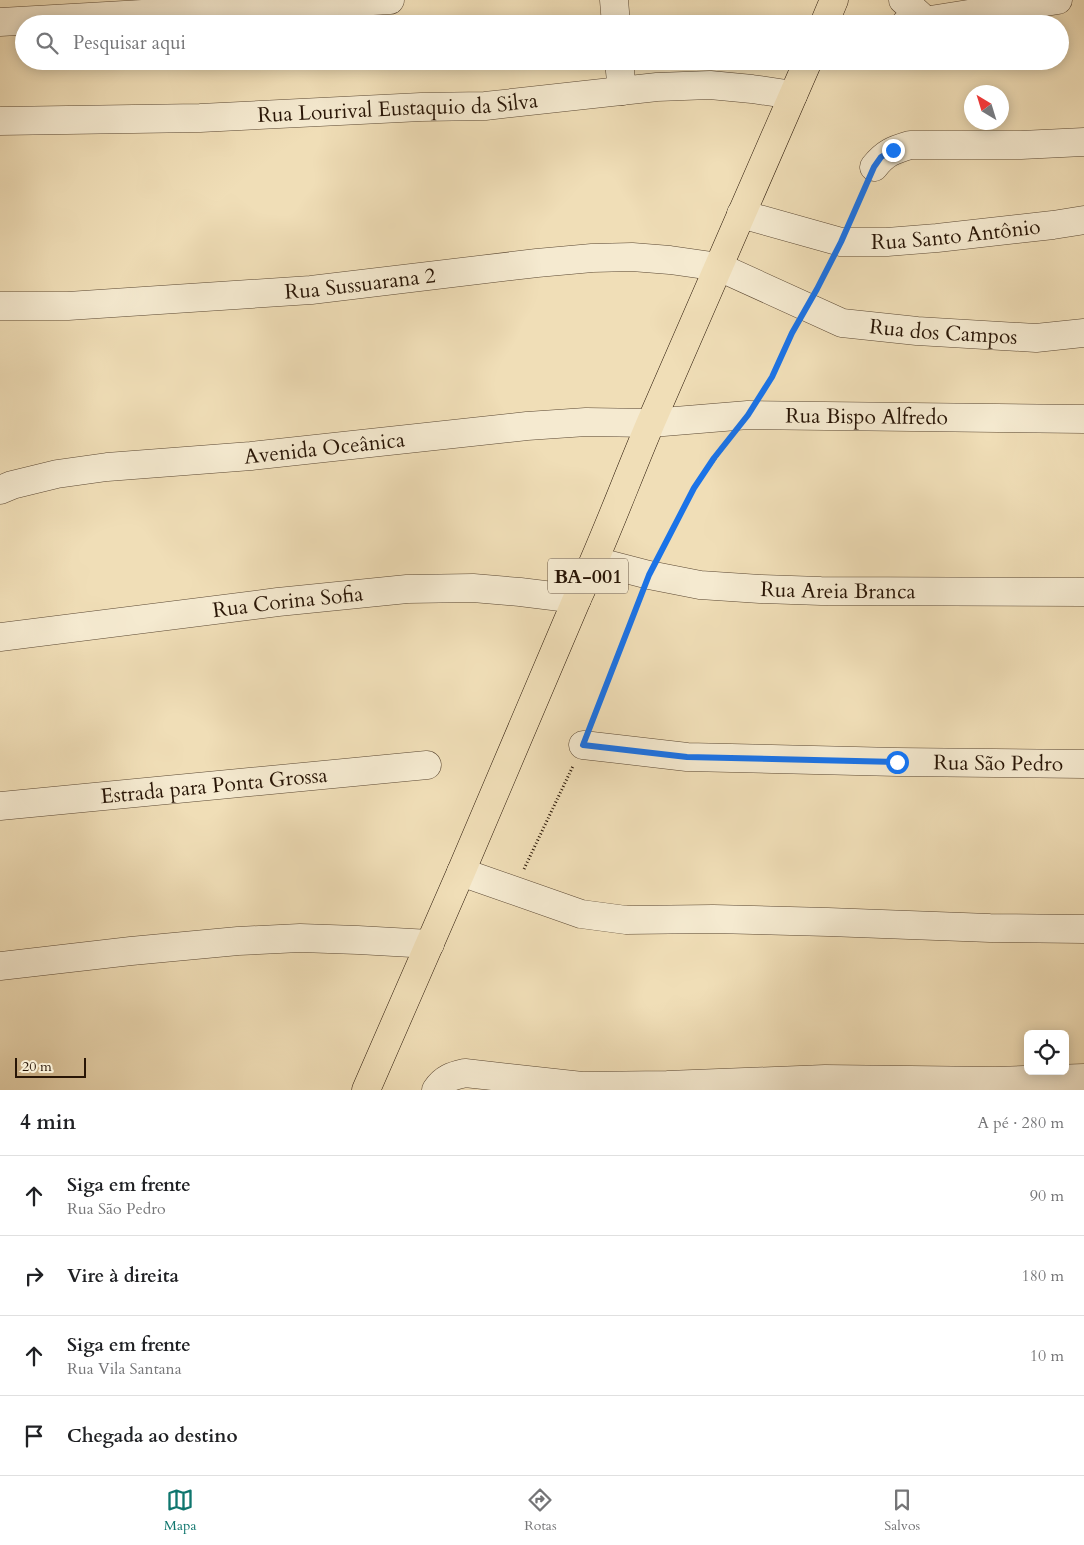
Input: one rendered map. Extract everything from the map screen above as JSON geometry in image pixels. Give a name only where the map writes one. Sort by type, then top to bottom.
[{"type":"main road","points":[[828,15],[834,0]]},
{"type":"main road","name":"BA-001","points":[[366,1090],[595,561],[650,423],[804,70]]},
{"type":"street","points":[[124,15],[390,0]]},
{"type":"street","points":[[614,0],[615,15]]},
{"type":"street","points":[[903,0],[911,15]]},
{"type":"street","points":[[960,15],[1058,0]]},
{"type":"street","points":[[0,22],[15,21]]},
{"type":"street","points":[[620,70],[622,91]]},
{"type":"street","name":"Rua Lourival Eustaquio da Silva","points":[[0,121],[200,118],[421,107],[485,106],[657,87],[710,85],[793,95]]},
{"type":"street","points":[[874,167],[881,157],[893,150],[910,145],[1021,146],[1084,142]]},
{"type":"street","name":"Rua Santo Antônio","points":[[741,214],[841,242],[887,242],[937,238],[1084,220]]},
{"type":"street","name":"Rua Sussuarana 2","points":[[0,306],[68,306],[311,290],[483,268],[592,258],[632,257],[670,260],[719,268],[807,306]]},
{"type":"street","name":"Rua dos Campos","points":[[807,306],[842,322],[925,332],[1036,338],[1084,333]]},
{"type":"street","name":"Rua Bispo Alfredo","points":[[650,423],[748,415],[1084,419]]},
{"type":"street","name":"Avenida Oceânica","points":[[0,490],[12,485],[57,474],[107,467],[251,456],[527,426],[586,422],[650,423]]},
{"type":"street","name":"Rua Areia Branca","points":[[595,561],[649,575],[700,584],[769,590],[821,592],[1084,592]]},
{"type":"street","name":"Rua Corina Sofia","points":[[0,637],[278,602],[408,589],[473,588],[577,599]]},
{"type":"street","name":"Rua São Pedro","points":[[583,745],[687,757],[1084,764]]},
{"type":"street","name":"Estrada para Ponta Grossa","points":[[0,806],[427,765]]},
{"type":"street","points":[[461,872],[581,914],[600,918],[1084,929]]},
{"type":"street","points":[[0,966],[238,941],[300,938],[430,944]]},
{"type":"street","points":[[438,1086],[451,1076],[466,1073],[582,1086],[667,1085],[809,1079],[995,1081],[1084,1078]]},
{"type":"path","points":[[514,890],[583,745],[649,575],[694,488],[714,458],[748,415],[772,377],[792,333],[841,242],[874,167]]},
{"type":"route","points":[[893,150],[881,157],[874,167],[841,242],[792,333],[772,377],[748,415],[714,458],[694,488],[649,575],[583,745],[687,757],[897,762]]}]
